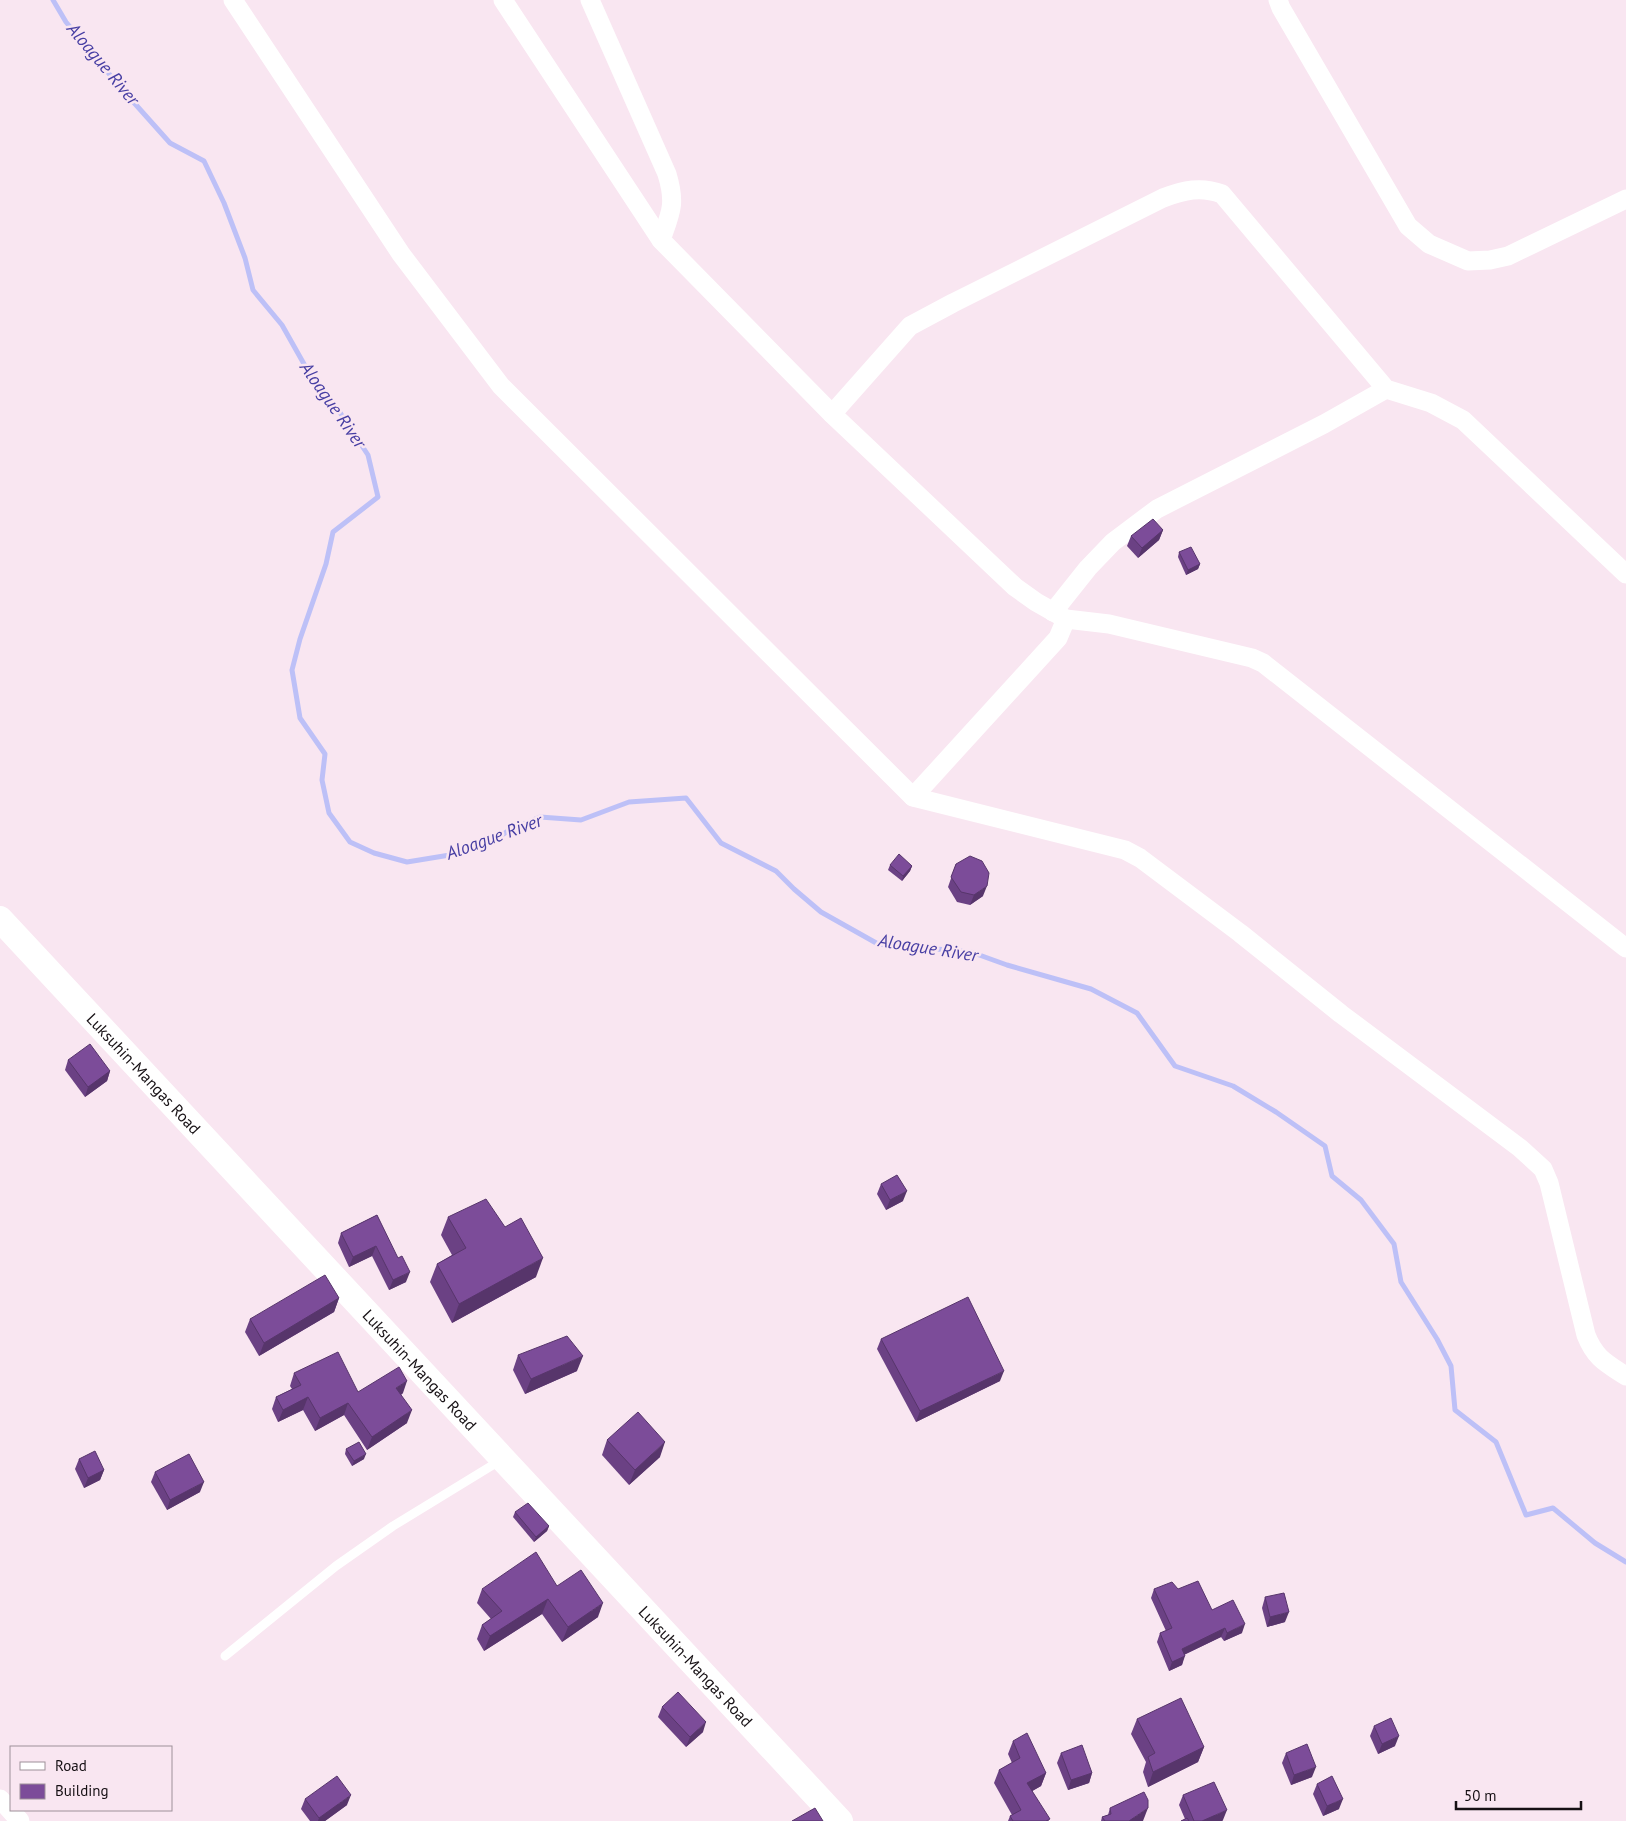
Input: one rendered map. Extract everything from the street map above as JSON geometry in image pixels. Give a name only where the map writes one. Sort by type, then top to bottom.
[{"type":"main road","name":"Luksuhin-Mangas Road","points":[[0,919],[840,1821]]},
{"type":"street","points":[[232,0],[401,254],[501,386],[913,797],[1125,850],[1140,858],[1240,933],[1341,1014],[1520,1148],[1543,1169],[1549,1182],[1586,1335],[1592,1350],[1602,1361],[1626,1376]]},
{"type":"street","points":[[503,0],[661,240],[832,414],[1015,587],[1060,616],[1109,624],[1252,658],[1263,663],[1626,948]]},
{"type":"street","points":[[590,0],[666,174],[672,192],[672,210],[661,240]]},
{"type":"street","points":[[1278,0],[1408,226],[1429,244],[1468,261],[1490,260],[1508,256],[1626,199]]},
{"type":"street","points":[[832,414],[910,326],[1162,198],[1184,190],[1200,189],[1213,191],[1222,194],[1386,389],[1431,403],[1463,420],[1626,574]]},
{"type":"street","points":[[913,797],[1058,638],[1060,616],[1088,568],[1113,542],[1157,510],[1324,424],[1386,389]]},
{"type":"street","points":[[0,1799],[10,1810]]},
{"type":"street","points":[[11,1811],[20,1821]]},
{"type":"lane","points":[[225,1656],[336,1566],[393,1526],[503,1459]]},
{"type":"building","points":[[1153,519],[1163,530],[1142,548],[1131,536]]},
{"type":"building","points":[[1191,547],[1200,564],[1188,570],[1179,552]]},
{"type":"building","points":[[899,854],[912,866],[903,876],[890,865]]},
{"type":"building","points":[[970,856],[982,861],[989,873],[987,886],[974,895],[961,892],[951,877],[956,864]]},
{"type":"building","points":[[90,1044],[110,1071],[88,1087],[68,1060]]},
{"type":"building","points":[[897,1175],[907,1191],[890,1200],[881,1184]]},
{"type":"building","points":[[486,1199],[505,1227],[521,1218],[543,1258],[459,1304],[437,1264],[466,1248],[448,1217]]},
{"type":"building","points":[[377,1215],[398,1258],[402,1256],[410,1272],[393,1280],[376,1246],[353,1257],[341,1233]]},
{"type":"building","points":[[325,1275],[339,1298],[264,1343],[250,1319]]},
{"type":"building","points":[[968,1297],[1004,1371],[920,1411],[881,1339]]},
{"type":"building","points":[[567,1336],[583,1356],[531,1379],[518,1355]]},
{"type":"building","points":[[338,1352],[358,1392],[399,1367],[407,1381],[396,1388],[412,1410],[372,1437],[348,1403],[320,1418],[308,1397],[283,1410],[276,1397],[301,1385],[294,1373]]},
{"type":"building","points":[[638,1412],[665,1442],[635,1470],[607,1440]]},
{"type":"building","points":[[359,1442],[366,1454],[354,1461],[346,1449]]},
{"type":"building","points":[[95,1451],[104,1470],[88,1478],[79,1459]]},
{"type":"building","points":[[189,1454],[204,1482],[170,1500],[155,1472]]},
{"type":"building","points":[[528,1503],[549,1526],[536,1537],[515,1512]]},
{"type":"building","points":[[536,1552],[557,1586],[581,1570],[603,1603],[568,1627],[548,1599],[490,1636],[482,1625],[502,1611],[482,1589]]},
{"type":"building","points":[[1198,1581],[1212,1610],[1233,1600],[1245,1624],[1227,1633],[1225,1628],[1182,1649],[1185,1656],[1172,1662],[1160,1633],[1172,1628],[1154,1589],[1172,1582],[1178,1589]]},
{"type":"building","points":[[1284,1593],[1289,1612],[1270,1617],[1265,1597]]},
{"type":"building","points":[[678,1692],[706,1722],[690,1737],[662,1707]]},
{"type":"building","points":[[1181,1698],[1204,1747],[1153,1772],[1148,1757],[1155,1753],[1137,1719]]},
{"type":"building","points":[[1391,1718],[1399,1736],[1382,1744],[1374,1726]]},
{"type":"building","points":[[1027,1733],[1046,1773],[1027,1783],[1050,1819],[1046,1821],[1013,1821],[1010,1816],[1021,1810],[999,1770],[1020,1758],[1013,1741]]},
{"type":"building","points":[[1307,1744],[1316,1767],[1294,1775],[1286,1753]]},
{"type":"building","points":[[1082,1745],[1092,1773],[1071,1780],[1061,1753]]},
{"type":"building","points":[[337,1776],[351,1795],[319,1818],[305,1799]]},
{"type":"building","points":[[1332,1776],[1343,1799],[1327,1806],[1317,1784]]},
{"type":"building","points":[[1214,1782],[1227,1810],[1202,1821],[1194,1821],[1183,1795]]},
{"type":"building","points":[[1144,1792],[1148,1800],[1148,1808],[1129,1821],[1105,1821],[1102,1817],[1111,1814],[1110,1808]]},
{"type":"building","points":[[815,1808],[823,1821],[792,1821]]},
{"type":"waterway","name":"Aloague River","points":[[53,0],[66,22],[170,143],[204,161],[224,203],[245,258],[253,290],[282,325],[304,364],[341,414],[368,455],[378,497],[333,532],[326,564],[300,639],[292,670],[300,718],[325,754],[322,780],[329,813],[350,842],[374,853],[407,862],[456,854],[488,843],[510,830],[540,817],[581,820],[629,802],[686,798],[721,843],[776,871],[821,912],[878,944],[971,952],[1007,965],[1091,989],[1137,1013],[1175,1066],[1233,1086],[1276,1112],[1325,1146],[1332,1176],[1361,1200],[1394,1244],[1401,1282],[1437,1339],[1451,1366],[1455,1410],[1496,1442],[1526,1515],[1553,1508],[1595,1543],[1626,1562]]}]
